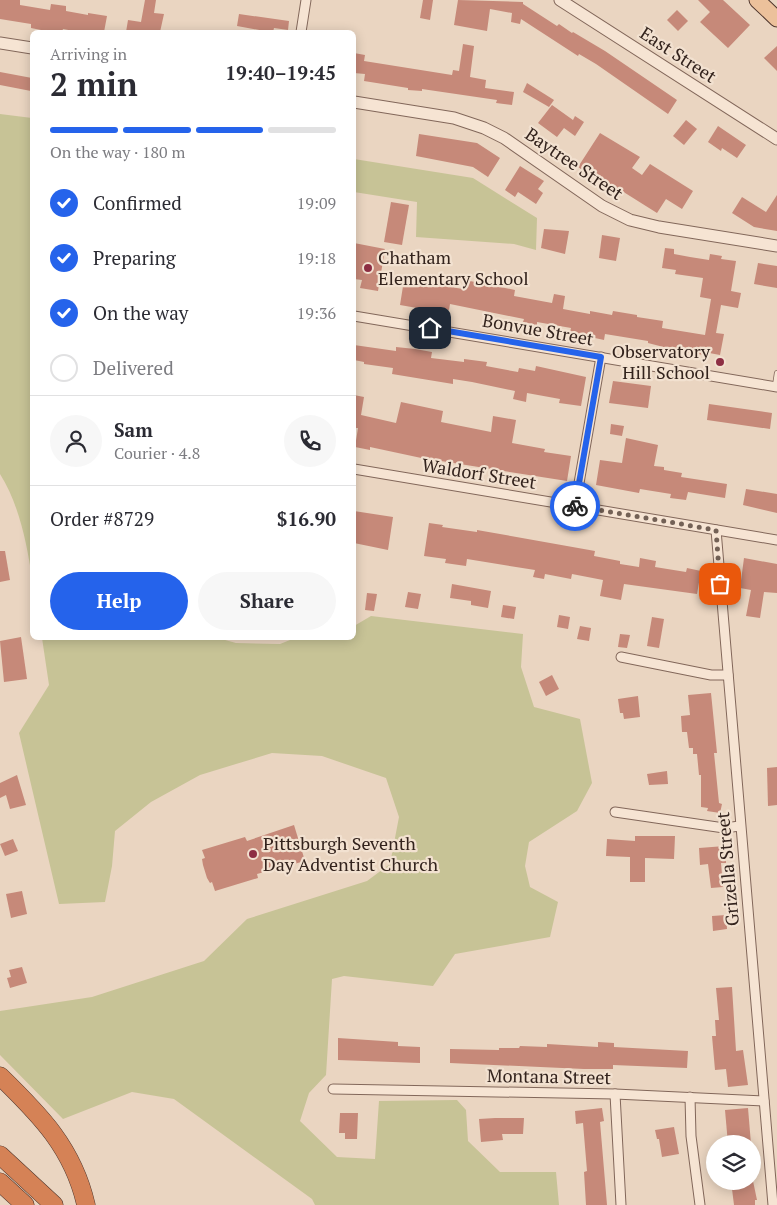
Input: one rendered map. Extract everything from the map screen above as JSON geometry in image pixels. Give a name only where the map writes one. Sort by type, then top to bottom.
[{"type":"highway","points":[[0,1076],[47,1124],[64,1149],[76,1174],[86,1205]]},
{"type":"highway","points":[[0,1155],[54,1205]]},
{"type":"highway","points":[[0,1182],[25,1205]]},
{"type":"main road","points":[[757,0],[777,19]]},
{"type":"street","points":[[301,30],[306,0]]},
{"type":"street","name":"East Street","points":[[560,0],[777,139]]},
{"type":"street","points":[[0,43],[30,48]]},
{"type":"street","name":"Baytree Street","points":[[356,102],[454,118],[484,128],[504,138],[602,206],[630,220],[654,226],[777,246]]},
{"type":"street","name":"Bonvue Street","points":[[356,316],[776,386]]},
{"type":"street","points":[[575,506],[601,357]]},
{"type":"street","name":"Waldorf Street","points":[[356,470],[777,540]]},
{"type":"street","name":"Grizella Street","points":[[716,530],[773,1205]]},
{"type":"street","points":[[622,657],[711,675],[728,675]]},
{"type":"street","points":[[615,812],[724,828],[740,826]]},
{"type":"street","name":"Montana Street","points":[[333,1089],[615,1094],[764,1100]]},
{"type":"street","points":[[615,1094],[621,1205]]},
{"type":"street","points":[[690,1097],[692,1146],[700,1205]]},
{"type":"lane","points":[[776,386],[777,373]]},
{"type":"shaded area","points":[[0,114],[30,118],[30,565],[17,511],[0,474]]},
{"type":"shaded area","points":[[356,159],[473,178],[537,218],[536,250],[514,244],[416,237],[417,202],[356,192]]},
{"type":"shaded area","points":[[371,616],[523,634],[521,667],[534,707],[580,719],[592,783],[577,811],[529,842],[525,866],[530,887],[558,902],[550,937],[455,954],[433,986],[344,976],[332,979],[326,1075],[309,1093],[300,1121],[337,1157],[375,1159],[379,1101],[457,1100],[466,1110],[468,1141],[500,1172],[556,1172],[559,1205],[315,1205],[312,1199],[174,1099],[132,1092],[63,1119],[0,1055],[0,1011],[92,997],[204,961],[247,919],[367,881],[390,864],[399,817],[386,778],[322,756],[272,753],[200,775],[151,802],[115,831],[112,866],[105,902],[59,904],[19,733],[49,685],[42,640],[225,640],[236,643],[280,644],[290,640],[356,640],[356,625]]},
{"type":"building","points":[[0,0],[20,0],[20,5],[50,10],[51,4],[66,6],[66,11],[107,16],[104,30],[41,30],[31,28],[31,24],[0,19]]},
{"type":"building","points":[[145,0],[156,0],[154,13],[164,14],[160,30],[126,30],[128,20],[141,22]]},
{"type":"building","points":[[423,0],[433,0],[430,20],[420,18]]},
{"type":"building","points":[[458,0],[523,2],[523,4],[557,26],[559,24],[605,51],[677,100],[668,114],[596,64],[579,54],[578,56],[521,19],[520,24],[511,22],[512,13],[490,9],[487,31],[454,25]]},
{"type":"building","points":[[698,0],[723,0],[750,25],[728,48],[700,22],[710,12]]},
{"type":"building","points":[[677,10],[688,21],[678,31],[667,20]]},
{"type":"building","points":[[239,14],[289,21],[288,30],[274,28],[274,30],[259,30],[237,26]]},
{"type":"building","points":[[463,44],[474,46],[470,77],[486,80],[485,88],[514,92],[512,105],[496,103],[497,100],[422,89],[422,91],[408,90],[408,88],[364,81],[365,74],[356,73],[356,53],[365,55],[364,61],[452,75],[453,70],[459,71]]},
{"type":"building","points":[[777,46],[777,71],[764,58]]},
{"type":"building","points":[[0,72],[30,78],[30,91],[0,85]]},
{"type":"building","points":[[527,83],[554,100],[549,107],[523,92]]},
{"type":"building","points":[[552,105],[573,120],[575,116],[584,122],[575,136],[564,128],[557,137],[538,123]]},
{"type":"building","points":[[686,120],[697,129],[684,145],[673,136]]},
{"type":"building","points":[[718,126],[746,145],[737,158],[722,148],[721,151],[708,142]]},
{"type":"building","points":[[600,133],[640,157],[632,168],[642,175],[650,164],[693,191],[682,209],[666,199],[657,213],[622,191],[620,195],[578,167]]},
{"type":"building","points":[[419,134],[477,143],[500,158],[488,177],[473,167],[416,156]]},
{"type":"building","points":[[520,166],[544,181],[538,189],[543,193],[536,204],[518,192],[515,197],[505,190]]},
{"type":"building","points":[[777,195],[777,231],[754,227],[732,213],[742,197],[766,212]]},
{"type":"building","points":[[391,202],[409,205],[402,245],[384,242]]},
{"type":"building","points":[[544,229],[569,231],[565,254],[541,248]]},
{"type":"building","points":[[602,235],[620,238],[616,261],[599,258]]},
{"type":"building","name":"Chatham Elementary School","points":[[356,243],[385,249],[378,291],[360,288],[362,280],[356,279]]},
{"type":"building","points":[[665,248],[674,249],[674,254],[690,257],[709,260],[710,254],[722,256],[721,259],[736,261],[731,291],[741,293],[738,308],[721,305],[716,333],[724,334],[720,355],[704,352],[704,355],[679,351],[648,343],[648,341],[605,334],[604,340],[570,332],[571,328],[537,322],[537,325],[523,322],[524,319],[450,304],[449,310],[434,307],[434,311],[400,305],[404,280],[427,284],[428,280],[439,282],[438,285],[463,289],[465,280],[515,290],[514,296],[552,303],[554,294],[565,296],[563,309],[590,314],[590,311],[612,315],[613,311],[637,315],[637,317],[663,321],[662,328],[705,335],[711,299],[700,297],[703,278],[675,274],[676,270],[662,268]]},
{"type":"building","points":[[758,263],[777,266],[777,288],[754,284]]},
{"type":"building","points":[[356,345],[396,351],[396,347],[415,349],[432,352],[431,358],[464,362],[464,359],[487,362],[486,366],[518,372],[519,368],[535,371],[536,366],[586,377],[581,406],[559,403],[560,399],[527,393],[526,402],[513,399],[515,391],[453,379],[453,384],[392,374],[393,368],[364,364],[364,362],[356,360]]},
{"type":"building","points":[[613,381],[651,386],[648,408],[609,403]]},
{"type":"building","points":[[356,395],[364,397],[361,415],[396,423],[401,402],[443,411],[441,422],[491,432],[493,416],[516,420],[512,443],[545,449],[544,452],[571,456],[567,481],[440,462],[370,447],[370,450],[356,447],[358,428],[356,428]]},
{"type":"building","points":[[709,404],[772,413],[770,429],[707,420]]},
{"type":"building","points":[[611,424],[624,426],[622,436],[610,434]]},
{"type":"building","points":[[626,438],[658,445],[654,466],[682,473],[681,477],[727,484],[725,498],[688,492],[686,500],[670,498],[671,494],[640,489],[639,493],[596,485],[600,460],[622,463]]},
{"type":"building","points":[[746,489],[777,494],[777,513],[743,505]]},
{"type":"building","points":[[356,511],[393,517],[388,550],[356,543]]},
{"type":"building","points":[[429,523],[443,525],[442,527],[477,532],[477,530],[595,551],[594,556],[620,561],[620,564],[639,567],[640,558],[656,561],[655,567],[686,572],[687,568],[701,571],[697,594],[624,584],[621,600],[600,596],[603,580],[572,574],[571,579],[545,574],[544,579],[533,577],[535,570],[467,559],[466,566],[445,563],[446,559],[424,556]]},
{"type":"building","points":[[0,551],[5,551],[10,580],[0,582]]},
{"type":"building","points":[[744,558],[777,564],[777,593],[764,592],[760,618],[746,616],[751,590],[740,588]]},
{"type":"building","points":[[452,584],[491,591],[488,608],[471,605],[471,601],[450,598]]},
{"type":"building","points":[[408,592],[421,594],[418,609],[405,607]]},
{"type":"building","points":[[367,593],[377,594],[374,611],[365,610]]},
{"type":"building","points":[[503,605],[516,607],[514,619],[501,617]]},
{"type":"building","points":[[559,615],[570,617],[568,629],[557,627]]},
{"type":"building","points":[[652,617],[664,619],[659,648],[647,646]]},
{"type":"building","points":[[580,626],[591,628],[589,641],[577,639]]},
{"type":"building","points":[[620,634],[630,635],[627,648],[618,647]]},
{"type":"building","points":[[21,637],[27,679],[4,682],[0,641]]},
{"type":"building","points":[[552,675],[559,689],[546,696],[539,682]]},
{"type":"building","points":[[711,693],[717,753],[714,753],[719,803],[722,804],[720,813],[707,811],[708,808],[701,807],[701,775],[699,775],[697,754],[693,754],[693,748],[689,748],[687,732],[682,732],[681,716],[690,715],[688,695]]},
{"type":"building","points":[[638,696],[640,717],[624,719],[623,713],[620,713],[618,699]]},
{"type":"building","points":[[777,767],[777,805],[768,806],[767,768]]},
{"type":"building","points":[[667,771],[668,784],[649,785],[647,774]]},
{"type":"building","points":[[17,775],[26,805],[10,809],[6,795],[0,798],[0,783]]},
{"type":"building","name":"Pittsburgh Seventh Day Adventist Church","points":[[294,825],[305,861],[257,874],[258,878],[215,891],[212,882],[210,883],[207,878],[203,865],[202,859],[205,858],[202,850],[245,837],[247,841]]},
{"type":"building","points":[[635,836],[675,836],[674,859],[645,858],[645,882],[630,882],[630,857],[606,856],[607,839],[635,841]]},
{"type":"building","points":[[13,839],[18,851],[5,856],[0,844]]},
{"type":"building","points":[[725,846],[726,863],[721,863],[723,887],[711,888],[708,864],[700,865],[699,848]]},
{"type":"building","points":[[22,891],[27,914],[11,918],[6,894]]},
{"type":"building","points":[[726,915],[727,929],[713,931],[712,916]]},
{"type":"building","points":[[22,967],[27,983],[10,988],[7,978],[11,977],[9,970]]},
{"type":"building","points":[[732,987],[736,1051],[743,1050],[748,1085],[728,1087],[726,1069],[715,1070],[712,1036],[716,1036],[715,1020],[719,1020],[716,988]]},
{"type":"building","points":[[338,1038],[398,1042],[398,1046],[420,1047],[420,1063],[338,1060]]},
{"type":"building","points":[[598,1042],[614,1043],[614,1047],[688,1051],[687,1068],[613,1065],[613,1069],[584,1069],[450,1063],[450,1049],[499,1050],[499,1048],[519,1048],[520,1046],[547,1047],[547,1044],[598,1047]]},
{"type":"building","points":[[602,1108],[604,1121],[600,1122],[607,1205],[586,1205],[584,1172],[587,1171],[583,1123],[576,1124],[575,1111]]},
{"type":"building","points":[[748,1108],[750,1135],[727,1135],[725,1110]]},
{"type":"building","points":[[340,1113],[358,1113],[357,1139],[345,1139],[345,1133],[339,1133]]},
{"type":"building","points":[[524,1118],[523,1134],[502,1134],[503,1140],[481,1142],[479,1119]]},
{"type":"building","points":[[674,1127],[679,1154],[662,1157],[659,1139],[657,1139],[655,1130]]},
{"type":"building","points":[[732,1190],[755,1190],[757,1200],[755,1200],[755,1205],[734,1205]]},
{"type":"way so far","points":[[575,506],[716,530],[720,584]]},
{"type":"place","name":"Chatham Elementary School","points":[[368,268]]},
{"type":"place","name":"Observatory Hill School","points":[[720,362]]},
{"type":"place","name":"Pittsburgh Seventh Day Adventist Church","points":[[253,854]]},
{"type":"route","points":[[430,328],[601,357],[575,506]]}]
